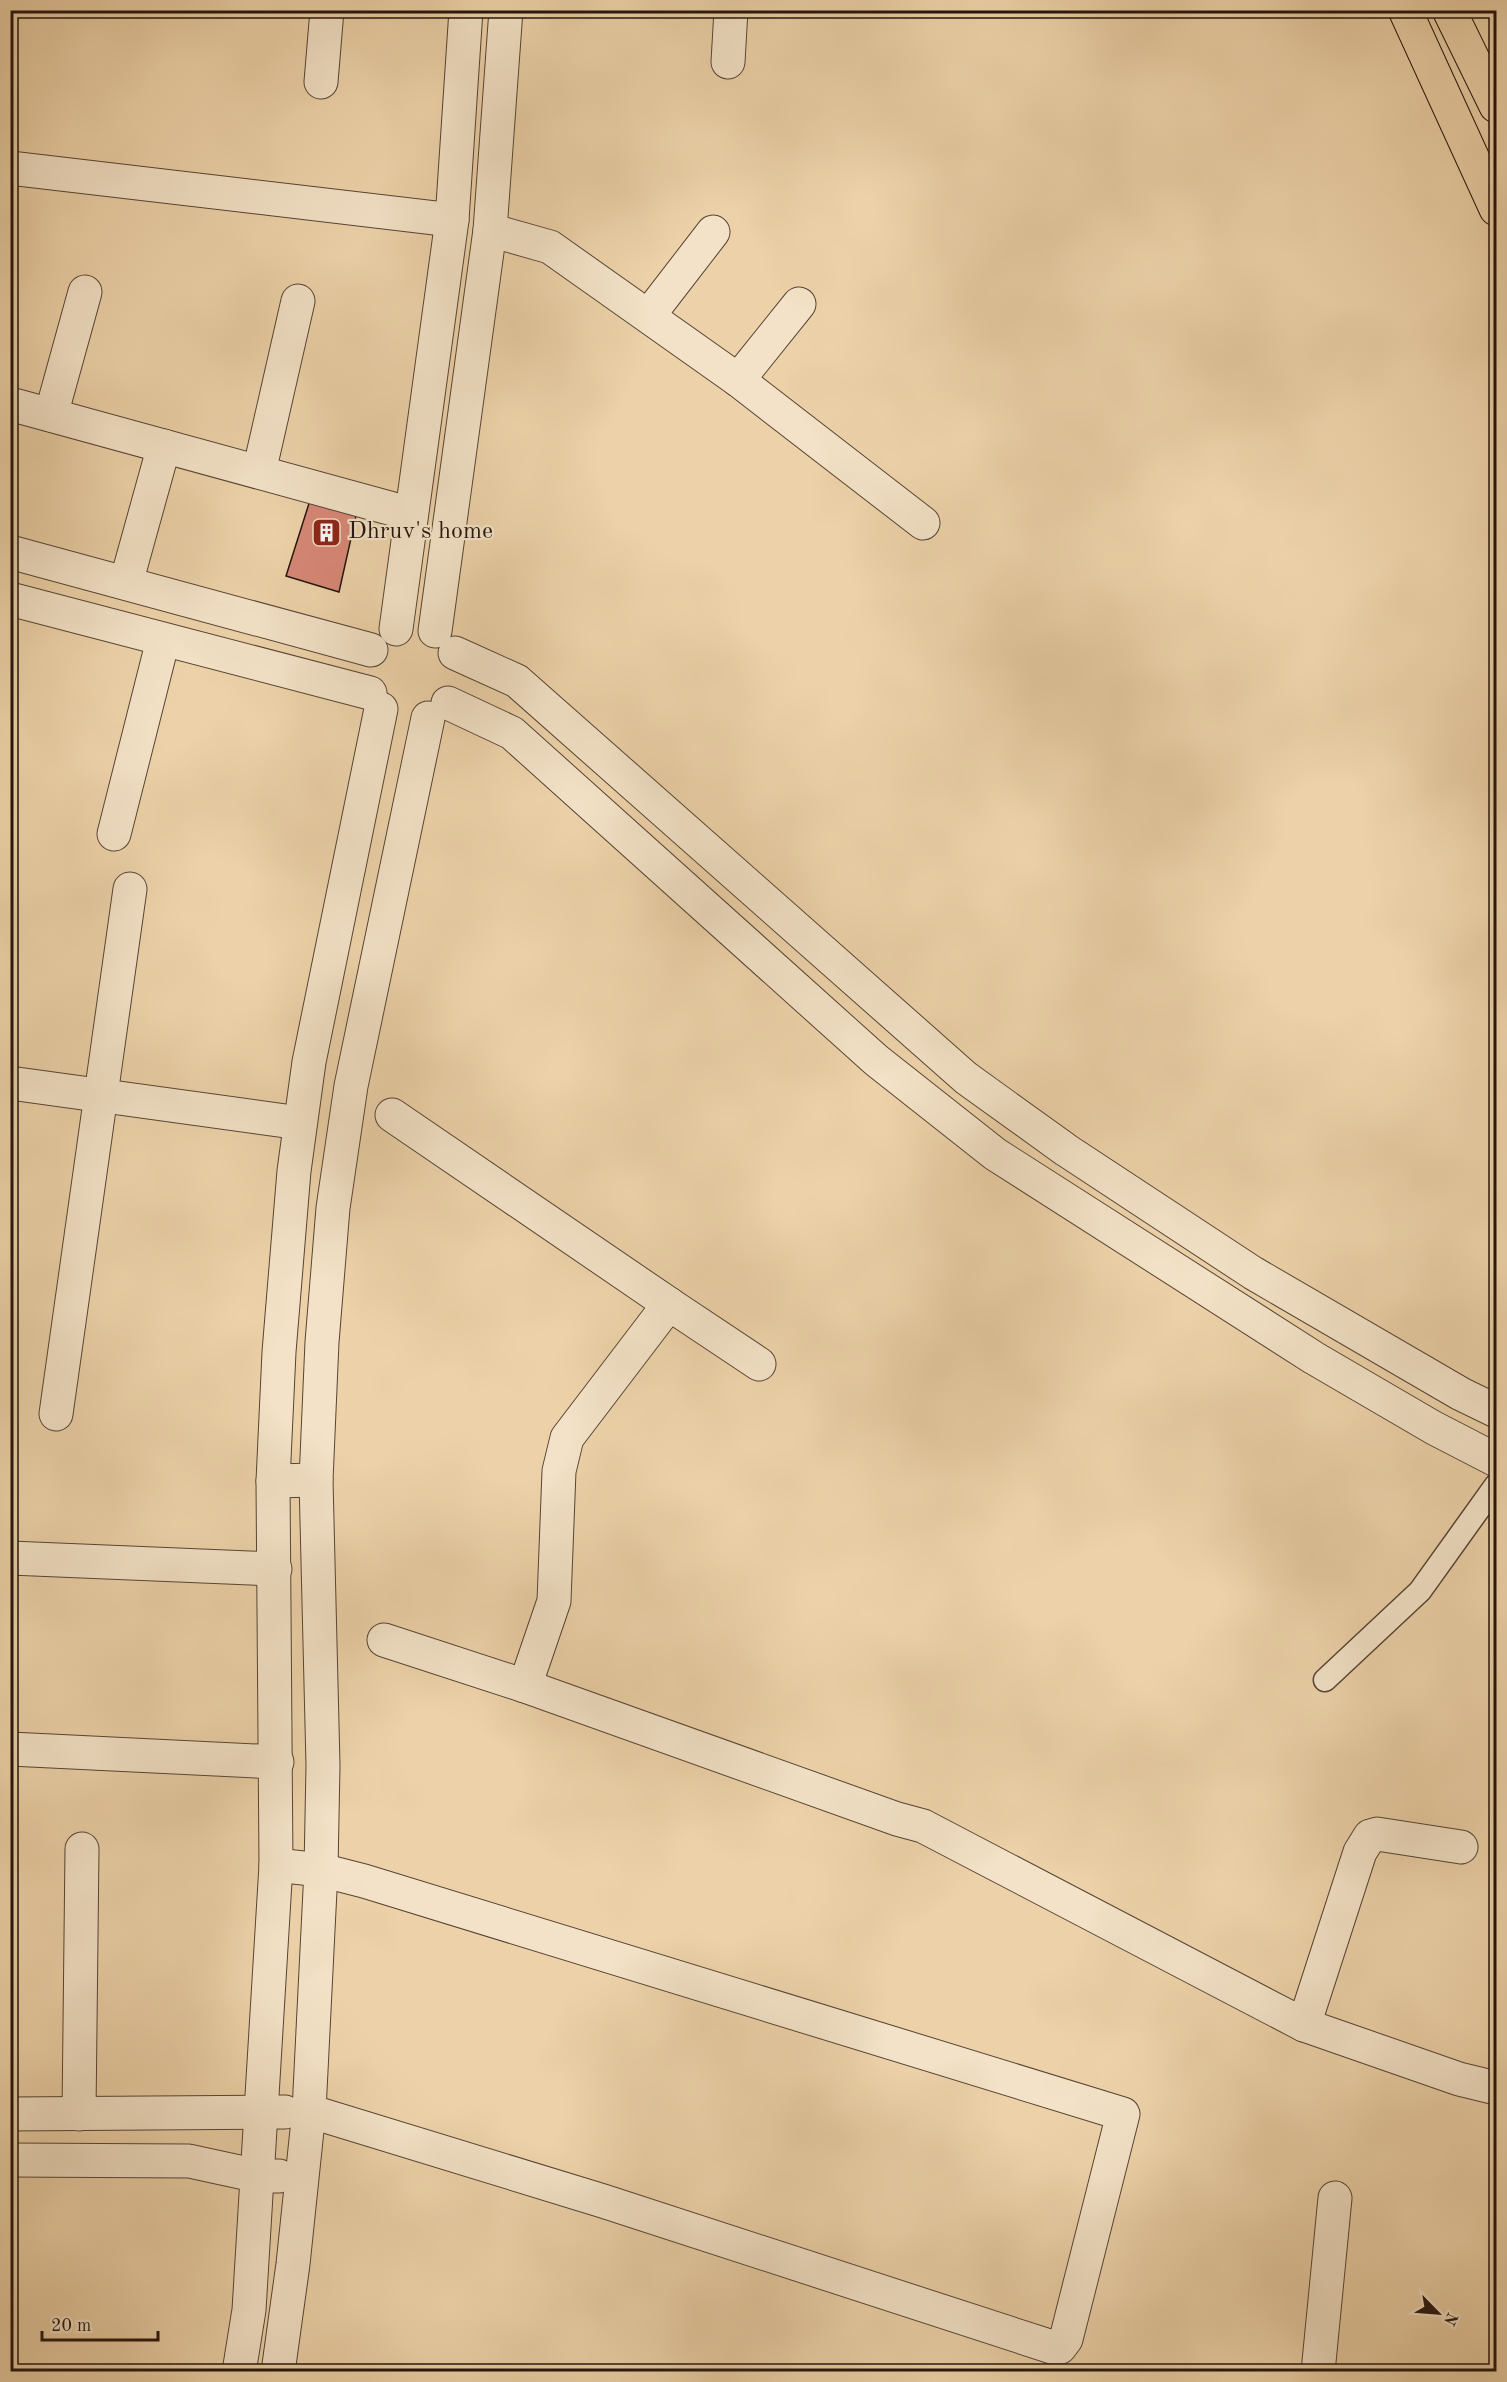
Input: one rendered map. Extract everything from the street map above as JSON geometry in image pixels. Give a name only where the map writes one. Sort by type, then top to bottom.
[{"type":"main road","points":[[1405,10],[1497,209]]},
{"type":"main road","points":[[1449,10],[1497,106]]},
{"type":"street","points":[[321,82],[327,10]]},
{"type":"street","points":[[396,628],[452,220],[466,10]]},
{"type":"street","points":[[278,2372],[293,2264],[309,2111],[321,1870],[323,1765],[316,1480],[322,1342],[335,1197],[351,1086],[438,711],[455,692],[459,679],[459,666],[445,642],[490,230],[506,10]]},
{"type":"street","points":[[728,62],[731,10]]},
{"type":"street","points":[[10,168],[452,220]]},
{"type":"street","points":[[490,230],[550,247],[738,380],[923,523]]},
{"type":"street","points":[[649,315],[713,232]]},
{"type":"street","points":[[51,415],[85,292]]},
{"type":"street","points":[[259,472],[298,301]]},
{"type":"street","points":[[738,380],[799,304]]},
{"type":"street","points":[[10,404],[411,514]]},
{"type":"street","points":[[126,583],[164,446]]},
{"type":"street","points":[[10,552],[371,651]]},
{"type":"street","points":[[10,599],[375,701]]},
{"type":"street","points":[[1497,1411],[1461,1394],[1253,1273],[1066,1150],[966,1078],[517,681],[415,625],[396,628],[383,635],[371,651],[364,671],[366,685],[375,701],[388,715],[408,720],[438,711],[512,733],[876,1060],[995,1154],[1314,1358],[1434,1428],[1497,1460]]},
{"type":"street","points":[[114,834],[163,640]]},
{"type":"street","points":[[239,2372],[249,2310],[276,1865],[277,1762],[273,1481],[279,1352],[300,1124],[309,1062],[375,701]]},
{"type":"street","points":[[56,1414],[129,889]]},
{"type":"street","points":[[10,1083],[300,1124]]},
{"type":"street","points":[[393,1115],[759,1364]]},
{"type":"street","points":[[525,1686],[554,1601],[559,1471],[567,1438],[669,1304]]},
{"type":"street","points":[[273,1481],[316,1480]]},
{"type":"street","points":[[10,1558],[275,1569]]},
{"type":"street","points":[[384,1641],[525,1686],[886,1815],[923,1826],[1304,2025],[1459,2079],[1497,2088]]},
{"type":"street","points":[[10,1749],[277,1762]]},
{"type":"street","points":[[1304,2025],[1360,1852],[1370,1836],[1377,1834],[1461,1847]]},
{"type":"street","points":[[79,2114],[82,1849]]},
{"type":"street","points":[[10,2114],[309,2111],[603,2201],[1052,2347],[1060,2347],[1066,2339],[1123,2114],[375,1885],[321,1870],[276,1865]]},
{"type":"street","points":[[10,2160],[189,2161],[258,2176],[302,2176]]},
{"type":"street","points":[[1318,2372],[1335,2198]]},
{"type":"lane","points":[[1326,1680],[1420,1591],[1497,1485]]},
{"type":"building","name":"Dhruv's home","points":[[312,494],[356,516],[339,592],[286,576]]},
{"type":"place","name":"Dhruv's home","points":[[327,532]]}]
